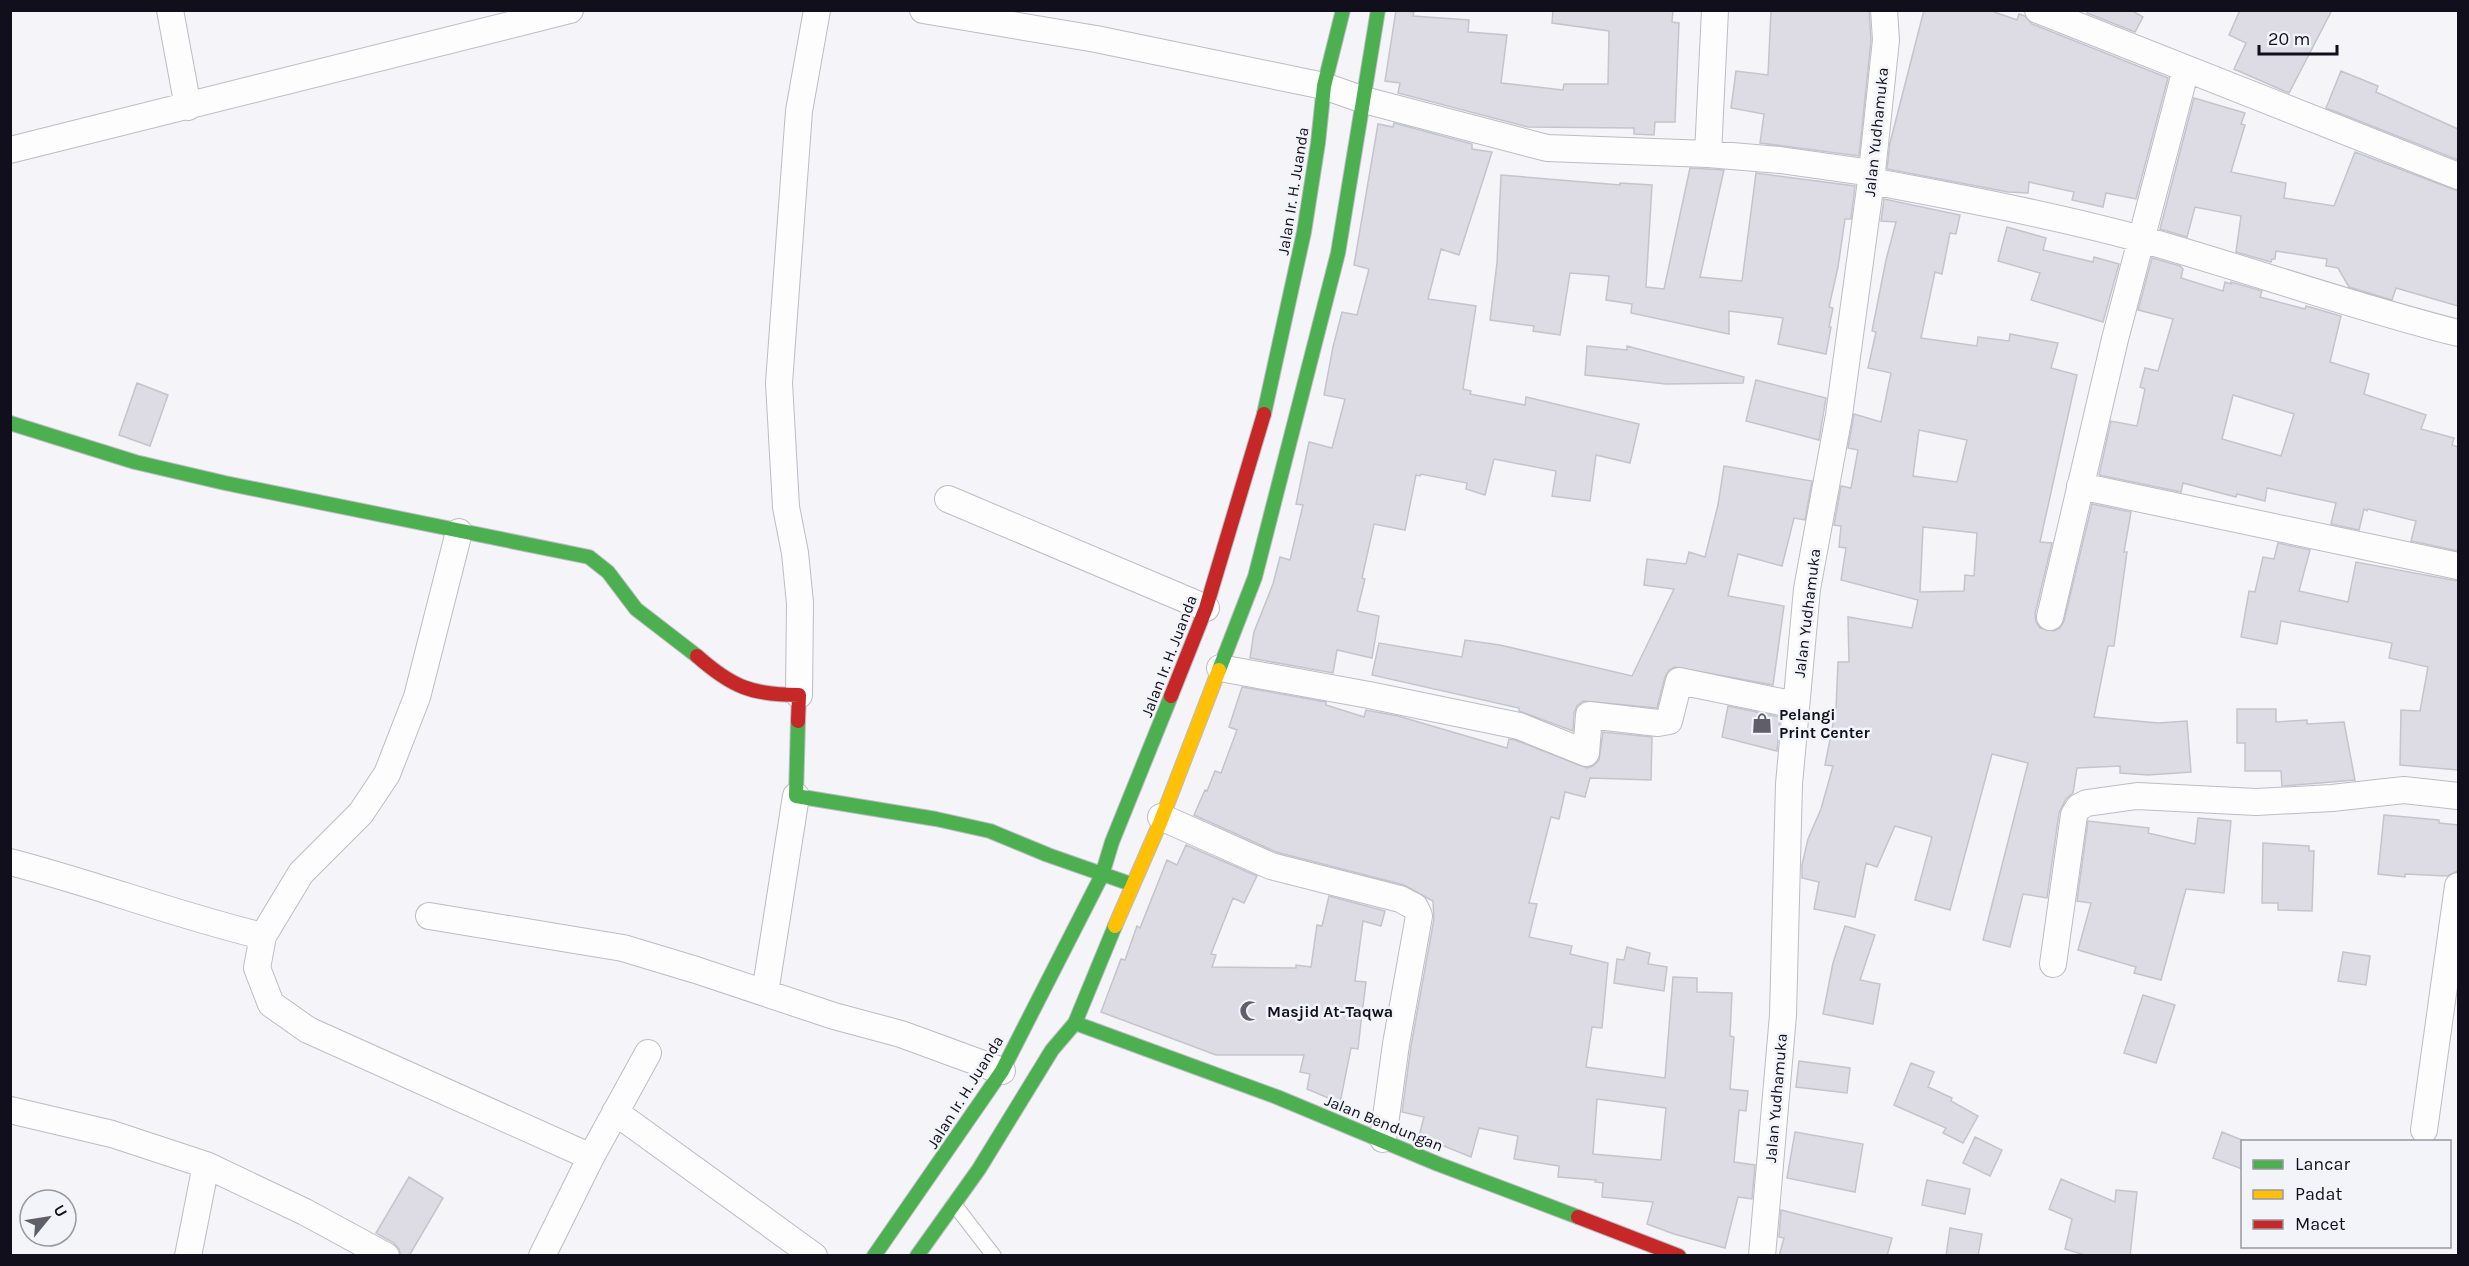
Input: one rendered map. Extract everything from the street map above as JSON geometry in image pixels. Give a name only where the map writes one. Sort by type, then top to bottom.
[{"type":"main road","name":"Jalan Ir. H. Juanda","points":[[874,1256],[1002,1071],[1102,875],[1112,842],[1206,608],[1266,409],[1289,309],[1318,143],[1324,86],[1343,10]]},
{"type":"main road","points":[[917,1256],[996,1143],[1052,1050],[1075,1023],[1161,817],[1255,577],[1338,253],[1378,10]]},
{"type":"main road","points":[[10,423],[135,462],[459,532],[589,557],[602,563],[630,603],[689,648],[710,669],[733,684],[761,694],[799,695],[796,796],[936,819],[990,831],[1102,875],[1133,884]]},
{"type":"main road","name":"Jalan Bendungan","points":[[1075,1023],[1276,1097],[1383,1139],[1438,1164],[1679,1256]]},
{"type":"street","points":[[170,10],[188,107]]},
{"type":"street","points":[[10,150],[570,10]]},
{"type":"street","points":[[799,695],[800,603],[795,553],[786,507],[779,383],[799,111],[817,10]]},
{"type":"street","points":[[923,10],[1096,39],[1324,86],[1364,100],[1547,148],[1708,154],[1780,160],[2029,210],[2142,240],[2408,321],[2458,333]]},
{"type":"street","points":[[1708,154],[1715,10]]},
{"type":"street","name":"Jalan Yudhamuka","points":[[1762,1256],[1783,1015],[1789,784],[1807,589],[1839,416],[1872,177],[1886,40],[1884,10]]},
{"type":"street","points":[[2038,10],[2458,176]]},
{"type":"street","points":[[2050,617],[2115,339],[2186,69]]},
{"type":"street","points":[[2080,486],[2458,566]]},
{"type":"street","points":[[948,500],[1206,608]]},
{"type":"street","points":[[459,532],[417,697],[387,774],[361,813],[301,873],[263,936],[257,969],[271,1004],[308,1030],[591,1156]]},
{"type":"street","points":[[1220,668],[1369,695],[1519,726],[1586,753],[1589,715],[1658,723],[1669,721],[1679,681],[1796,705]]},
{"type":"street","points":[[2053,964],[2074,815],[2079,807],[2087,803],[2138,796],[2256,802],[2332,798],[2404,790],[2458,796]]},
{"type":"street","points":[[765,993],[796,796]]},
{"type":"street","points":[[1161,817],[1271,866],[1400,899],[1415,907],[1419,916],[1395,1044],[1383,1139]]},
{"type":"street","points":[[10,862],[63,875],[215,924],[263,936]]},
{"type":"street","points":[[2424,1130],[2458,886]]},
{"type":"street","points":[[429,916],[482,927],[558,936],[623,948],[834,1016],[901,1034],[1002,1071]]},
{"type":"street","points":[[542,1256],[591,1156],[648,1053]]},
{"type":"street","points":[[10,1110],[122,1137],[206,1165],[306,1212],[386,1256]]},
{"type":"street","points":[[615,1112],[814,1256]]},
{"type":"street","points":[[188,1256],[206,1165]]},
{"type":"lane","points":[[953,1203],[994,1256]]},
{"type":"building","points":[[1396,10],[1414,12],[1413,16],[1469,20],[1468,32],[1507,35],[1501,83],[1563,90],[1564,84],[1608,84],[1609,31],[1552,23],[1553,10],[1673,10],[1672,22],[1679,23],[1675,122],[1655,122],[1654,135],[1634,134],[1634,128],[1528,127],[1398,93],[1400,83],[1385,81]]},
{"type":"building","points":[[1771,10],[1869,10],[1871,40],[1859,156],[1760,143],[1764,114],[1731,108],[1736,71],[1768,75]]},
{"type":"building","points":[[1924,10],[1989,10],[2017,20],[2019,14],[2025,16],[2032,24],[2168,78],[2136,199],[2106,193],[2103,207],[2072,200],[2074,192],[2029,182],[2028,193],[2008,192],[1887,169],[1890,143]]},
{"type":"building","points":[[2088,10],[2131,10],[2143,17],[2135,32],[2087,13]]},
{"type":"building","points":[[2240,10],[2332,10],[2289,93],[2234,69],[2246,43],[2229,35]]},
{"type":"building","points":[[2341,71],[2378,86],[2376,92],[2458,129],[2458,160],[2326,108]]},
{"type":"building","points":[[2194,98],[2245,113],[2241,124],[2245,125],[2231,172],[2286,183],[2284,198],[2334,206],[2355,152],[2458,191],[2458,306],[2396,288],[2392,300],[2349,287],[2338,268],[2326,266],[2327,259],[2276,251],[2275,259],[2271,262],[2236,252],[2241,216],[2195,207],[2187,237],[2160,229]]},
{"type":"building","points":[[1394,123],[1472,144],[1472,149],[1492,152],[1459,255],[1441,249],[1428,299],[1476,306],[1463,389],[1471,391],[1470,394],[1525,405],[1526,397],[1639,424],[1630,463],[1596,455],[1590,501],[1552,496],[1556,471],[1494,459],[1485,495],[1466,489],[1467,483],[1416,475],[1405,530],[1374,524],[1357,611],[1379,616],[1372,658],[1337,650],[1333,673],[1250,658],[1254,632],[1273,584],[1280,557],[1290,560],[1303,505],[1296,504],[1309,442],[1332,448],[1345,399],[1324,395],[1333,347],[1342,312],[1357,315],[1369,269],[1354,265],[1378,124],[1393,127]]},
{"type":"building","points":[[1690,168],[1724,170],[1700,277],[1742,281],[1756,173],[1855,186],[1851,219],[1845,219],[1829,307],[1833,308],[1826,354],[1778,344],[1783,318],[1729,311],[1729,334],[1631,313],[1632,304],[1606,300],[1609,276],[1570,273],[1560,335],[1533,331],[1534,326],[1490,320],[1497,263],[1501,175],[1620,185],[1620,183],[1652,185],[1646,287],[1664,289]]},
{"type":"building","points":[[1884,199],[1960,215],[1956,234],[1950,233],[1942,274],[1935,272],[1921,338],[1977,346],[1978,337],[2009,341],[2010,334],[2058,343],[2051,368],[2077,375],[2040,542],[2052,543],[2035,614],[2036,622],[2040,628],[2054,631],[2060,628],[2064,621],[2092,504],[2131,512],[2124,552],[2127,552],[2114,646],[2108,646],[2094,717],[2158,723],[2187,721],[2191,772],[2148,775],[2120,773],[2120,766],[2077,768],[2073,793],[2066,799],[2059,813],[2047,898],[2023,894],[2010,947],[1983,940],[2028,763],[1992,754],[1950,910],[1915,900],[1932,837],[1895,826],[1877,867],[1866,863],[1855,917],[1814,909],[1819,882],[1802,878],[1802,865],[1808,839],[1821,809],[1833,766],[1825,765],[1836,709],[1838,662],[1849,662],[1848,617],[1912,628],[1918,600],[1841,580],[1846,548],[1839,547],[1841,526],[1834,525],[1841,486],[1851,488],[1858,450],[1848,448],[1854,414],[1881,422],[1891,373],[1868,368],[1876,332],[1872,331],[1896,222],[1881,221]],"holes":[[[1919,430],[1967,440],[1957,482],[1913,476]],[[1923,527],[1977,533],[1974,576],[1965,575],[1964,591],[1920,592]]]},
{"type":"building","points":[[2007,227],[2046,238],[2043,250],[2093,262],[2094,257],[2119,264],[2103,322],[2031,300],[2040,273],[1998,261]]},
{"type":"building","points":[[2152,258],[2180,266],[2183,269],[2181,278],[2223,291],[2225,282],[2231,284],[2231,282],[2262,291],[2260,297],[2341,316],[2330,362],[2369,374],[2364,394],[2426,415],[2421,429],[2454,438],[2452,445],[2458,447],[2458,551],[2411,541],[2416,521],[2368,509],[2367,511],[2364,509],[2359,530],[2331,524],[2336,503],[2267,488],[2265,501],[2237,494],[2236,497],[2183,483],[2181,492],[2099,475],[2111,421],[2137,426],[2145,389],[2140,387],[2145,368],[2158,371],[2173,319],[2138,310]],"holes":[[[2233,395],[2294,414],[2281,456],[2222,439]]]},
{"type":"building","points":[[1587,346],[1627,350],[1627,346],[1744,377],[1743,383],[1666,384],[1585,375]]},
{"type":"building","points":[[1756,380],[1826,398],[1819,440],[1746,421]]},
{"type":"building","points":[[137,383],[168,395],[150,446],[119,435]]},
{"type":"building","points":[[1724,466],[1812,481],[1805,520],[1794,518],[1782,566],[1738,554],[1728,596],[1784,606],[1773,685],[1675,667],[1669,670],[1665,677],[1657,708],[1583,701],[1574,713],[1573,731],[1519,711],[1519,708],[1372,675],[1379,643],[1462,657],[1465,640],[1500,645],[1632,676],[1674,589],[1644,585],[1647,559],[1686,564],[1689,552],[1705,557],[1718,505]]},
{"type":"building","points":[[2278,543],[2310,550],[2299,591],[2348,602],[2356,562],[2458,581],[2458,770],[2400,765],[2401,710],[2420,711],[2428,667],[2389,658],[2392,643],[2281,621],[2277,644],[2241,637],[2249,591],[2255,592],[2263,557],[2274,559]]},
{"type":"building","points":[[1242,687],[1326,702],[1326,705],[1364,717],[1366,710],[1398,716],[1507,748],[1509,739],[1515,740],[1587,768],[1599,760],[1603,732],[1652,737],[1651,780],[1590,778],[1585,797],[1565,792],[1559,819],[1551,817],[1529,903],[1537,904],[1529,937],[1572,946],[1570,954],[1608,963],[1602,1028],[1592,1027],[1586,1067],[1665,1078],[1673,977],[1697,978],[1697,992],[1732,993],[1730,1036],[1734,1037],[1730,1089],[1748,1091],[1746,1111],[1739,1110],[1734,1162],[1755,1165],[1752,1199],[1738,1197],[1725,1248],[1647,1224],[1653,1202],[1602,1197],[1603,1183],[1595,1182],[1596,1180],[1558,1177],[1559,1166],[1514,1159],[1518,1136],[1479,1128],[1471,1157],[1419,1136],[1424,1117],[1402,1112],[1411,1046],[1434,919],[1433,901],[1404,885],[1276,852],[1194,815],[1215,771],[1221,773],[1237,730],[1229,727]],"holes":[[[1597,1099],[1666,1108],[1661,1160],[1593,1154]]]},
{"type":"building","points":[[1728,706],[1780,717],[1777,751],[1722,737]]},
{"type":"building","points":[[2237,709],[2276,709],[2276,722],[2307,720],[2307,724],[2344,722],[2355,780],[2282,786],[2281,771],[2245,771],[2245,743],[2237,743]]},
{"type":"building","points":[[2384,815],[2439,820],[2439,823],[2458,825],[2458,871],[2447,876],[2405,874],[2405,877],[2378,874]]},
{"type":"building","points":[[2198,818],[2231,821],[2224,893],[2186,889],[2161,980],[2134,973],[2136,967],[2078,950],[2091,903],[2077,901],[2088,821],[2149,828],[2148,833],[2195,844]]},
{"type":"building","points":[[2263,843],[2309,846],[2309,851],[2314,851],[2312,911],[2278,910],[2278,903],[2262,903]]},
{"type":"building","points":[[1186,845],[1257,876],[1244,903],[1233,898],[1211,954],[1216,955],[1212,967],[1296,968],[1296,965],[1311,967],[1317,925],[1322,926],[1329,896],[1385,911],[1381,926],[1363,921],[1355,981],[1366,982],[1358,1049],[1351,1048],[1340,1103],[1307,1089],[1310,1074],[1300,1072],[1304,1055],[1216,1055],[1101,1012],[1121,959],[1125,960],[1137,926],[1140,928],[1167,860],[1177,865]]},
{"type":"building","points":[[1845,926],[1875,935],[1860,980],[1880,984],[1873,1024],[1823,1014],[1833,963]]},
{"type":"building","points":[[1627,947],[1650,953],[1648,964],[1667,967],[1664,991],[1614,983],[1617,959],[1624,960]]},
{"type":"building","points":[[2343,952],[2370,956],[2366,985],[2338,981]]},
{"type":"building","points":[[2143,995],[2175,1005],[2156,1063],[2124,1053]]},
{"type":"building","points":[[1799,1061],[1850,1068],[1847,1093],[1796,1087]]},
{"type":"building","points":[[1911,1063],[1934,1072],[1928,1087],[1952,1098],[1951,1101],[1978,1116],[1963,1143],[1943,1133],[1946,1128],[1894,1105]]},
{"type":"building","points":[[1795,1132],[1863,1144],[1855,1192],[1787,1178]]},
{"type":"building","points":[[2222,1132],[2242,1140],[2241,1169],[2213,1158]]},
{"type":"building","points":[[1975,1137],[2002,1150],[1990,1176],[1963,1163]]},
{"type":"building","points":[[409,1177],[443,1198],[409,1256],[401,1256],[394,1243],[376,1233]]},
{"type":"building","points":[[2061,1179],[2115,1202],[2116,1190],[2137,1192],[2130,1256],[2088,1256],[2065,1249],[2072,1219],[2049,1209]]},
{"type":"building","points":[[1927,1180],[1970,1189],[1965,1214],[1922,1205]]},
{"type":"building","points":[[1781,1210],[1892,1238],[1887,1256],[1779,1256],[1784,1238],[1779,1237]]},
{"type":"building","points":[[1950,1228],[1982,1234],[1978,1256],[1946,1256]]},
{"type":"traffic: fast","points":[[1264,414],[1304,232],[1324,86],[1343,10]]},
{"type":"traffic: fast","points":[[1219,670],[1255,577],[1338,253],[1378,10]]},
{"type":"traffic: fast","points":[[10,423],[135,462],[225,483],[589,557],[608,572],[636,609],[697,656]]},
{"type":"traffic: fast","points":[[874,1256],[1002,1071],[1102,875],[1112,842],[1171,696]]},
{"type":"traffic: fast","points":[[798,721],[796,796],[936,819],[990,831],[1048,855],[1128,883]]},
{"type":"traffic: fast","points":[[917,1256],[979,1169],[1052,1050],[1075,1023],[1115,926]]},
{"type":"traffic: fast","points":[[1075,1023],[1277,1097],[1438,1164],[1578,1217]]},
{"type":"traffic: slow","points":[[1115,926],[1160,823],[1219,670]]},
{"type":"traffic: jam","points":[[1171,696],[1206,608],[1264,414]]},
{"type":"traffic: jam","points":[[697,656],[721,675],[744,687],[768,693],[799,695],[798,721]]},
{"type":"traffic: jam","points":[[1578,1217],[1679,1256]]},
{"type":"place","name":"Pelangi Print Center","points":[[1762,723]]},
{"type":"place","name":"Masjid At-Taqwa","points":[[1250,1011]]}]
